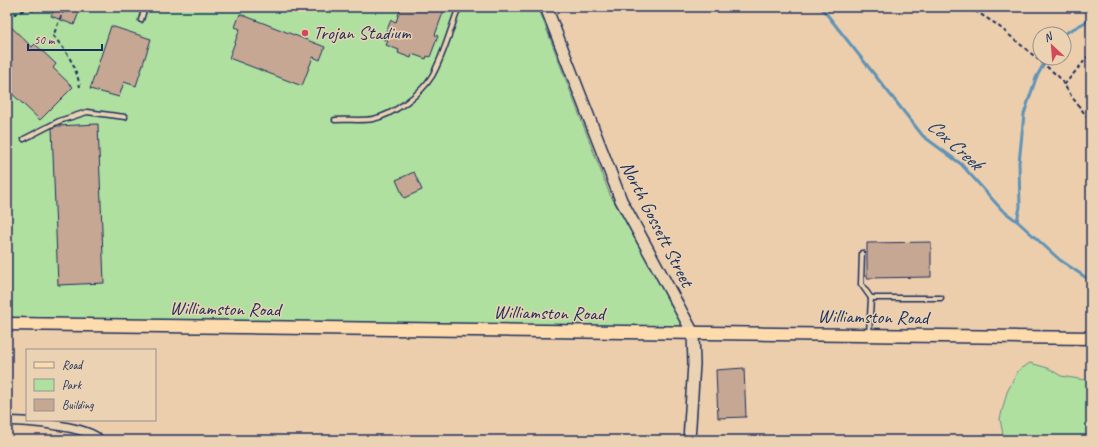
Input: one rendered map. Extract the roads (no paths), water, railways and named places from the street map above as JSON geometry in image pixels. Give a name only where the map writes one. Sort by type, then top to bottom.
[{"type":"main road","name":"Williamston Road","points":[[7,324],[1091,338]]},
{"type":"street","name":"North Gossett Street","points":[[546,7],[621,200],[693,333],[694,364],[689,440]]},
{"type":"street","points":[[7,421],[77,429],[97,437],[100,440]]},
{"type":"lane","points":[[141,20],[145,7]]},
{"type":"lane","points":[[335,120],[372,119],[401,106],[415,95],[431,77],[440,58],[459,7]]},
{"type":"lane","points":[[24,139],[59,121],[87,112],[125,117]]},
{"type":"lane","points":[[862,253],[861,284],[871,298],[868,335]]},
{"type":"lane","points":[[871,298],[942,298]]},
{"type":"waterway","name":"Cox Creek","points":[[821,7],[923,136],[961,164],[1002,210],[1017,221],[1060,260],[1091,281]]},
{"type":"waterway","points":[[1072,30],[1091,19]]},
{"type":"waterway","points":[[1017,221],[1020,207],[1019,163],[1024,114],[1036,78],[1043,66]]},
{"type":"place","name":"Trojan Stadium","points":[[305,33]]}]
